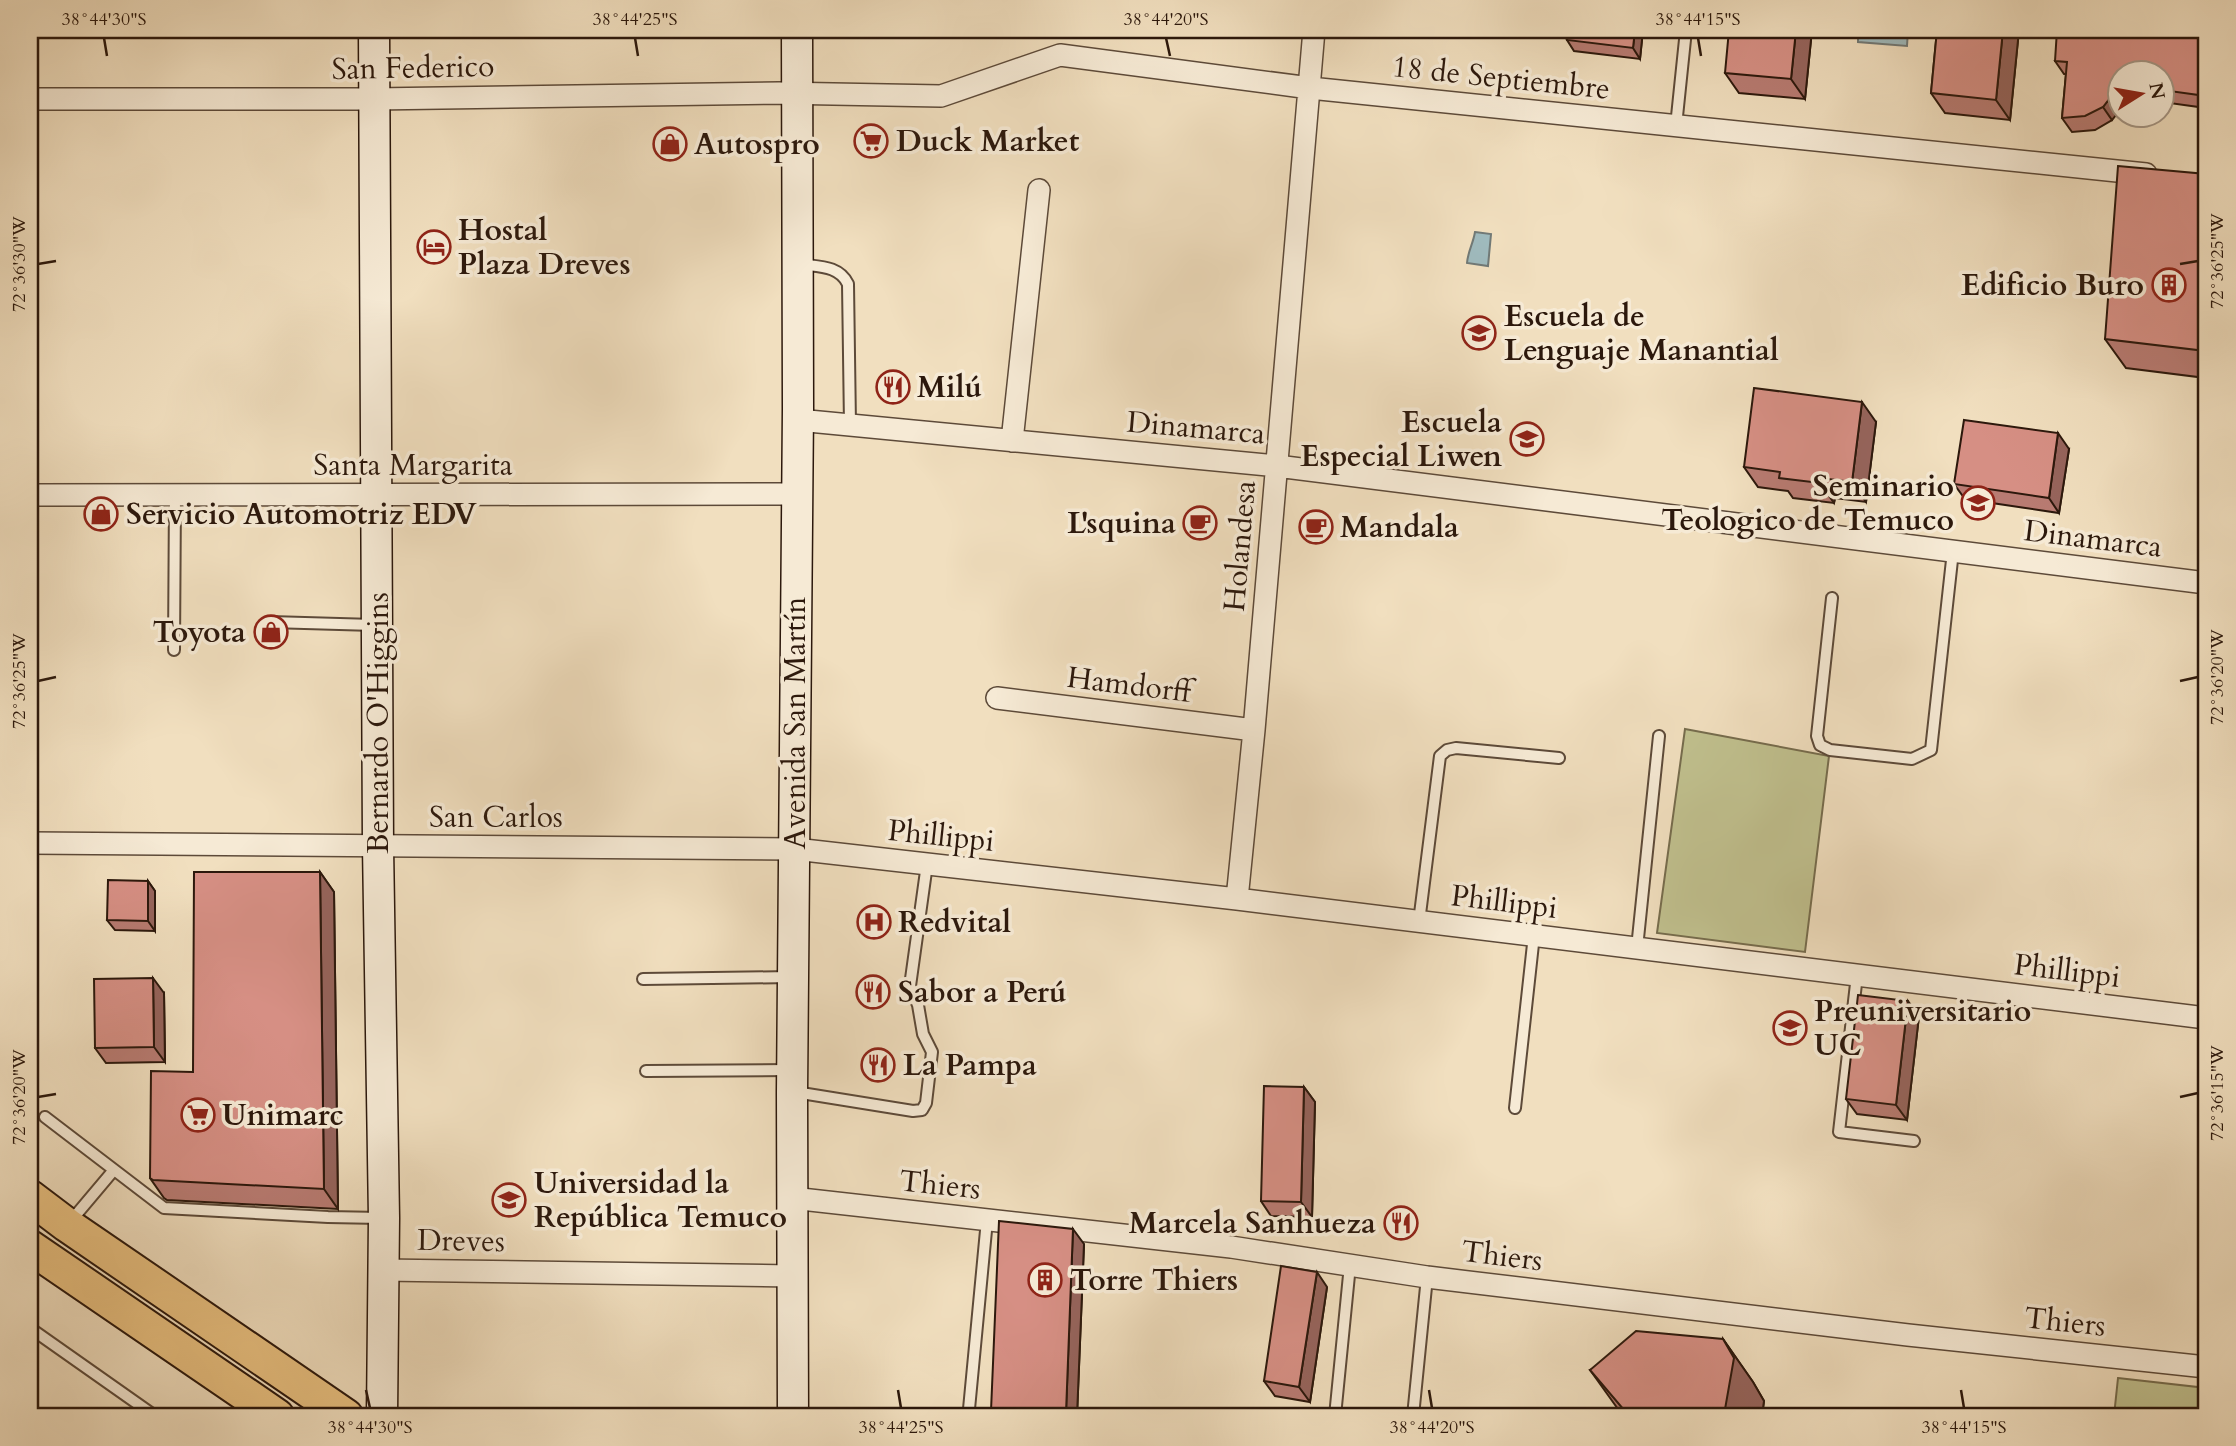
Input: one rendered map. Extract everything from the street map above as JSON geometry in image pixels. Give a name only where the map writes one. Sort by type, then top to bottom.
[{"type":"main road","name":"Bernardo O'Higgins","points":[[374,30],[378,846],[384,1217],[382,1416]]},
{"type":"main road","name":"Avenida San Martín","points":[[793,1416],[792,1081],[798,420],[797,30]]},
{"type":"main road","points":[[30,1197],[346,1416]]},
{"type":"main road","points":[[30,1247],[277,1416]]},
{"type":"street","name":"Holandesa","points":[[1237,899],[1314,30]]},
{"type":"street","name":"18 de Septiembre","points":[[796,93],[941,96],[1060,55],[1310,88],[2165,176]]},
{"type":"street","name":"San Federico","points":[[30,99],[374,99],[796,93]]},
{"type":"street","points":[[1012,441],[1039,190]]},
{"type":"street","name":"Dinamarca","points":[[798,420],[1277,466],[2206,583]]},
{"type":"street","name":"Santa Margarita","points":[[30,495],[797,494]]},
{"type":"street","name":"Hamdorff","points":[[997,698],[1254,730]]},
{"type":"street","name":"San Carlos","points":[[30,844],[795,849]]},
{"type":"street","name":"Phillippi","points":[[795,849],[1237,899],[2206,1018]]},
{"type":"street","name":"Thiers","points":[[792,1198],[1231,1247],[1427,1277],[2206,1367]]},
{"type":"street","name":"Dreves","points":[[382,1270],[792,1276]]},
{"type":"lane","points":[[1676,126],[1686,30]]},
{"type":"lane","points":[[797,264],[839,271],[848,284],[850,425]]},
{"type":"lane","points":[[174,650],[175,494]]},
{"type":"lane","points":[[1832,598],[1817,736],[1820,745],[1830,750],[1912,759],[1924,755],[1931,750],[1953,551]]},
{"type":"lane","points":[[270,622],[377,625]]},
{"type":"lane","points":[[1637,948],[1659,736]]},
{"type":"lane","points":[[1419,922],[1440,756],[1447,750],[1456,748],[1559,758]]},
{"type":"lane","points":[[646,1071],[792,1081],[913,1111],[922,1110],[926,1103],[932,1052],[923,1034],[918,1005],[910,986],[927,864]]},
{"type":"lane","points":[[1515,1108],[1534,936]]},
{"type":"lane","points":[[1857,975],[1839,1132],[1914,1141]]},
{"type":"lane","points":[[643,979],[793,977]]},
{"type":"lane","points":[[45,1117],[164,1208],[315,1217],[384,1217]]},
{"type":"lane","points":[[68,1225],[113,1171]]},
{"type":"lane","points":[[972,1416],[969,1409],[987,1220]]},
{"type":"lane","points":[[1335,1416],[1350,1265]]},
{"type":"lane","points":[[1413,1416],[1427,1277]]},
{"type":"lane","points":[[30,1328],[155,1416]]},
{"type":"green space","points":[[1685,729],[1829,756],[1805,952],[1657,933]]},
{"type":"green space","points":[[2118,1378],[2206,1388],[2206,1416],[2114,1416]]},
{"type":"water","points":[[1858,30],[1908,30],[1907,46],[1858,42]]},
{"type":"water","points":[[1475,232],[1491,234],[1488,266],[1467,263]]},
{"type":"building","points":[[1568,30],[1635,30],[1633,48],[1567,40]]},
{"type":"building","points":[[1729,30],[1796,30],[1791,79],[1725,73]]},
{"type":"building","points":[[1937,30],[2003,30],[1996,100],[1931,93]]},
{"type":"building","points":[[2057,30],[2206,30],[2206,96],[2176,92],[2176,60],[2106,60],[2106,103],[2085,116],[2062,118],[2067,62],[2055,61]]},
{"type":"building","name":"Edificio Buro","points":[[2118,166],[2206,174],[2206,351],[2105,339]]},
{"type":"building","points":[[1754,388],[1862,402],[1852,482],[1821,478],[1820,483],[1779,478],[1780,472],[1744,467]]},
{"type":"building","points":[[1964,420],[2058,433],[2049,498],[1954,484]]},
{"type":"building","points":[[194,872],[320,872],[324,1189],[150,1178],[151,1071],[193,1072]]},
{"type":"building","points":[[108,880],[148,881],[148,921],[107,920]]},
{"type":"building","points":[[153,978],[154,1047],[95,1048],[94,979]]},
{"type":"building","points":[[1858,995],[1908,1001],[1896,1105],[1846,1099]]},
{"type":"building","points":[[1264,1086],[1304,1087],[1301,1202],[1261,1201]]},
{"type":"building","points":[[999,1221],[1073,1229],[1066,1413],[991,1411]]},
{"type":"building","points":[[1281,1266],[1317,1272],[1299,1387],[1264,1381]]},
{"type":"building","points":[[1636,1331],[1723,1339],[1734,1358],[1724,1415],[1664,1416],[1624,1410],[1590,1370]]},
{"type":"building","points":[[2018,1411],[2064,1416],[2017,1416]]},
{"type":"place","name":"Duck Market","points":[[871,141]]},
{"type":"place","name":"Autospro","points":[[670,144]]},
{"type":"place","name":"Hostal Plaza Dreves","points":[[434,247]]},
{"type":"place","name":"Edificio Buro","points":[[2169,285]]},
{"type":"place","name":"Escuela de Lenguaje Manantial","points":[[1479,333]]},
{"type":"place","name":"Milú","points":[[893,387]]},
{"type":"place","name":"Escuela Especial Liwen","points":[[1527,439]]},
{"type":"place","name":"Seminario Teologico de Temuco","points":[[1978,503]]},
{"type":"place","name":"Servicio Automotriz EDV","points":[[101,514]]},
{"type":"place","name":"L'squina","points":[[1200,523]]},
{"type":"place","name":"Mandala","points":[[1316,527]]},
{"type":"place","name":"Toyota","points":[[271,632]]},
{"type":"place","name":"Redvital","points":[[874,922]]},
{"type":"place","name":"Sabor a Perú","points":[[873,992]]},
{"type":"place","name":"Preuniversitario UC","points":[[1790,1028]]},
{"type":"place","name":"La Pampa","points":[[878,1065]]},
{"type":"place","name":"Unimarc","points":[[198,1115]]},
{"type":"place","name":"Universidad la República Temuco","points":[[509,1200]]},
{"type":"place","name":"Marcela Sanhueza","points":[[1401,1223]]},
{"type":"place","name":"Torre Thiers","points":[[1045,1280]]}]
